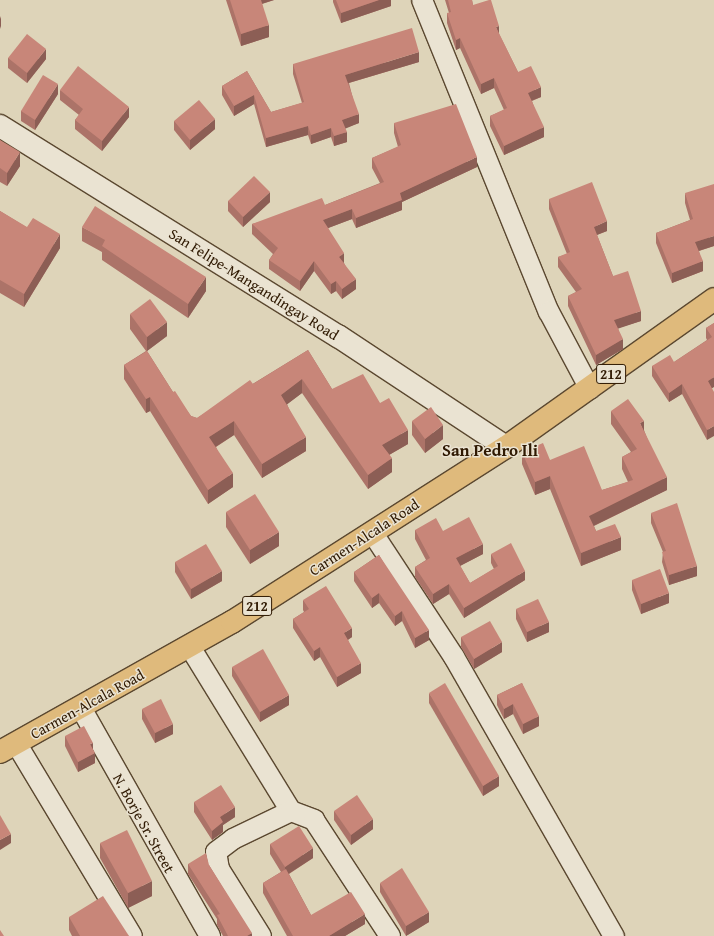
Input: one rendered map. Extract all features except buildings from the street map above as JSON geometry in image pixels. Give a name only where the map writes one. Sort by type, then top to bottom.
[{"type":"main road","name":"San Felipe-Mangandingay Road","points":[[0,126],[338,336],[506,447]]},
{"type":"main road","name":"Carmen-Alcala Road","points":[[8,748],[190,647],[506,447],[590,389],[714,299]]},
{"type":"street","points":[[422,0],[549,312],[590,389]]},
{"type":"street","points":[[372,532],[454,657],[614,936]]},
{"type":"street","points":[[190,647],[291,811],[314,820],[390,936]]},
{"type":"street","name":"N. Borje Sr. Street","points":[[81,708],[210,936]]},
{"type":"street","points":[[8,748],[132,936]]},
{"type":"street","points":[[261,936],[220,869],[216,852],[233,840],[291,811]]},
{"type":"district","name":"San Pedro Ili","points":[[490,450]]}]
